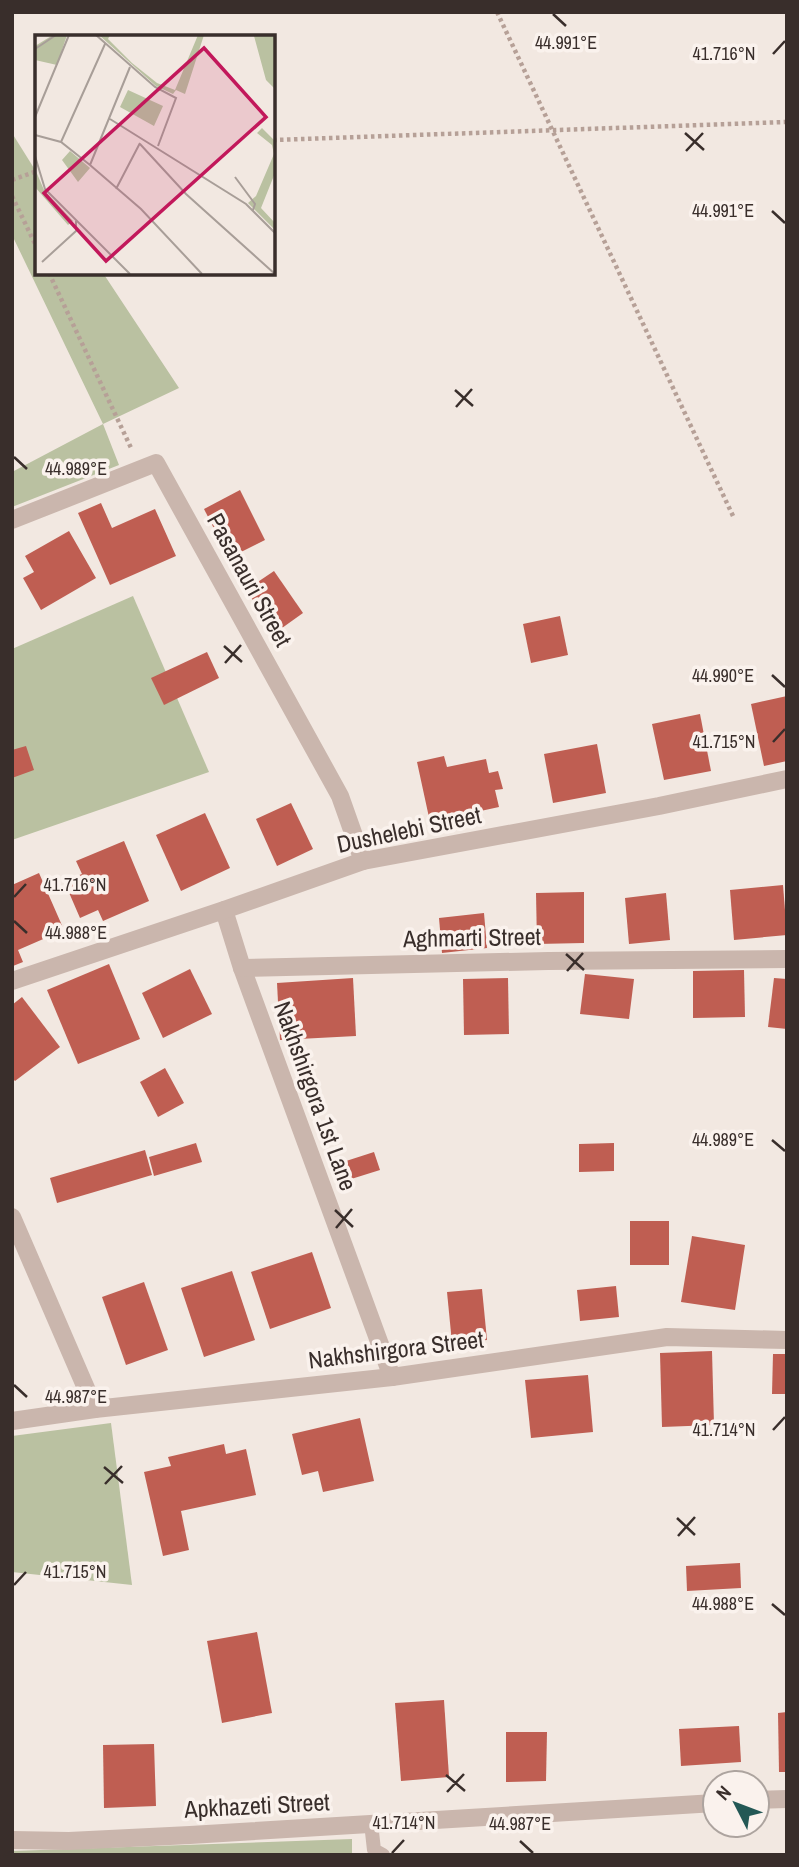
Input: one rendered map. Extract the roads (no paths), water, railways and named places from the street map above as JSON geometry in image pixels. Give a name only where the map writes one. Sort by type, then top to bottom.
[{"type":"street","name":"Pasanauri Street","points":[[12,520],[156,463],[341,796],[363,860]]},
{"type":"street","name":"Dushelebi Street","points":[[12,981],[363,860],[659,806],[787,779]]},
{"type":"street","name":"Nakhshirgora 1st Lane","points":[[224,910],[242,968],[392,1377]]},
{"type":"street","name":"Aghmarti Street","points":[[242,968],[535,961],[787,959]]},
{"type":"street","points":[[12,1217],[95,1409]]},
{"type":"street","name":"Nakhshirgora Street","points":[[12,1421],[95,1409],[392,1377],[667,1337],[787,1340]]},
{"type":"street","name":"Apkhazeti Street","points":[[12,1840],[69,1841],[701,1804]]},
{"type":"lane","points":[[371,1824],[374,1850],[383,1855]]}]
